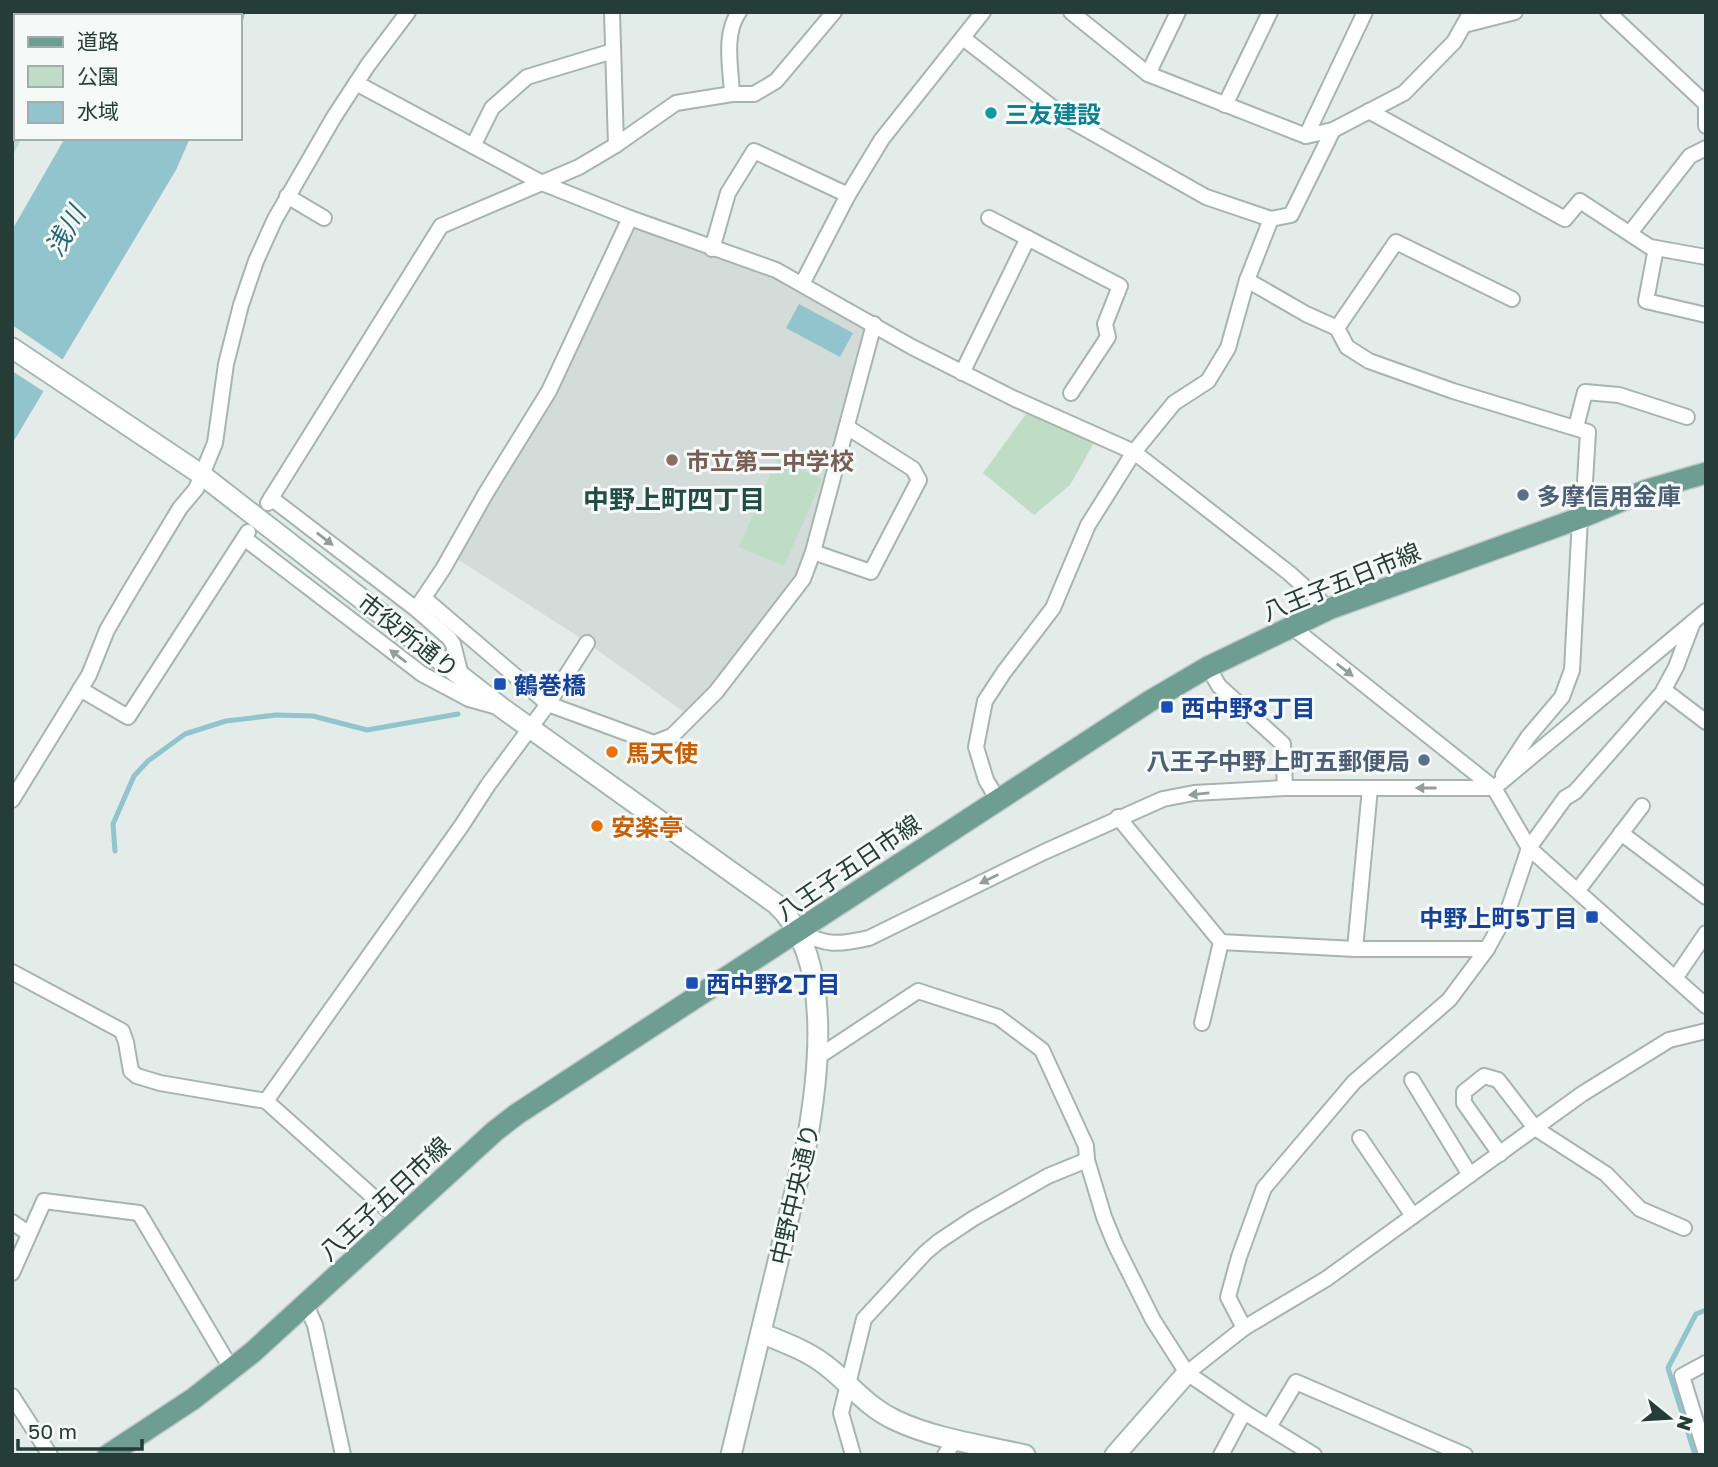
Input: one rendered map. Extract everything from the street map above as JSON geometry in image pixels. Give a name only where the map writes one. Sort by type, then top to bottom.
[{"type":"main road","name":"八王子五日市線","points":[[108,1455],[232,1370],[495,1131],[533,1102],[1150,701],[1208,667],[1329,609],[1580,518],[1647,490],[1706,473]]},
{"type":"street","points":[[12,800],[80,689],[117,613],[180,508],[196,489],[198,473],[218,430],[226,364],[256,261],[310,156],[356,83],[408,12]]},
{"type":"street","points":[[612,12],[616,145]]},
{"type":"street","points":[[732,94],[730,34],[732,21],[739,12]]},
{"type":"street","points":[[834,12],[776,81],[754,94],[732,94],[676,103],[579,167],[441,226],[270,500],[420,604],[548,704],[654,743],[671,736],[716,692],[803,579],[813,552],[874,324]]},
{"type":"street","points":[[802,284],[848,195],[882,139],[983,12]]},
{"type":"street","points":[[1071,12],[1090,19],[1148,74],[1306,136],[1333,130],[1404,93],[1454,42],[1467,18],[1515,12]]},
{"type":"street","points":[[1148,74],[1178,12]]},
{"type":"street","points":[[1225,105],[1270,12]]},
{"type":"street","points":[[1306,136],[1365,12]]},
{"type":"street","points":[[1608,12],[1706,106],[1706,126]]},
{"type":"street","points":[[963,38],[1066,118],[1206,197],[1271,219],[1291,215],[1333,130]]},
{"type":"street","points":[[473,146],[492,108],[527,77],[613,51]]},
{"type":"street","points":[[356,83],[542,183],[712,249],[776,270],[962,373],[1134,452],[1289,573],[1329,609]]},
{"type":"street","points":[[1369,111],[1565,219],[1580,201],[1650,247],[1706,257]]},
{"type":"street","points":[[1630,233],[1689,156],[1706,148]]},
{"type":"street","points":[[712,249],[728,193],[754,151],[848,195]]},
{"type":"street","points":[[288,196],[324,218]]},
{"type":"street","points":[[420,604],[549,391],[630,218]]},
{"type":"street","points":[[989,218],[1120,286],[1105,324],[1108,337],[1070,393]]},
{"type":"street","points":[[998,800],[986,780],[976,747],[985,701],[1054,608],[1088,525],[1134,452],[1174,403],[1208,381],[1228,348],[1247,279],[1271,219]]},
{"type":"street","points":[[962,373],[1028,238]]},
{"type":"street","points":[[1337,328],[1395,242],[1512,299]]},
{"type":"street","points":[[1656,248],[1646,301],[1706,314]]},
{"type":"street","points":[[1247,279],[1306,314],[1337,328],[1347,347],[1369,361],[1453,391],[1588,432],[1584,498],[1580,518],[1574,655],[1569,677],[1562,697],[1528,737],[1494,788]]},
{"type":"street","name":"市役所通り","points":[[12,348],[198,473],[502,708],[776,904],[799,931]]},
{"type":"street","points":[[1576,427],[1585,392],[1619,395],[1687,416]]},
{"type":"street","points":[[813,552],[871,572],[919,480],[913,469],[847,427]]},
{"type":"street","points":[[80,689],[128,717],[246,535],[422,674],[469,699],[502,708]]},
{"type":"street","points":[[420,604],[453,644],[461,675]]},
{"type":"street","points":[[799,931],[821,943],[844,944],[869,938],[1118,817],[1163,799],[1194,793],[1285,788],[1494,788],[1706,611]]},
{"type":"street","points":[[1244,1328],[1228,1297],[1264,1188],[1354,1083],[1449,1000],[1487,949],[1508,911],[1529,848],[1565,798],[1575,792],[1664,690],[1693,622]]},
{"type":"street","points":[[1292,627],[1494,788],[1529,848],[1706,1006]]},
{"type":"street","points":[[266,1101],[548,704],[587,643]]},
{"type":"street","points":[[1208,667],[1219,686],[1283,744],[1285,788]]},
{"type":"street","points":[[1664,690],[1706,722]]},
{"type":"street","points":[[1355,950],[1370,788]]},
{"type":"street","points":[[1578,890],[1642,806]]},
{"type":"street","points":[[1118,817],[1221,942],[1355,950],[1487,949]]},
{"type":"street","points":[[1621,833],[1706,897]]},
{"type":"street","name":"中野中央通り","points":[[731,1455],[816,1095],[818,1057],[813,975],[799,931]]},
{"type":"street","points":[[1676,977],[1706,933]]},
{"type":"street","points":[[1202,1023],[1221,942]]},
{"type":"street","points":[[12,972],[122,1031],[131,1071],[137,1076],[160,1083],[266,1101],[399,1220]]},
{"type":"street","points":[[818,1057],[918,991],[998,1017],[1042,1050],[1086,1146],[1087,1160],[1115,1244],[1153,1320],[1187,1373],[1314,1455]]},
{"type":"street","points":[[1115,1455],[1187,1373],[1244,1328],[1326,1279],[1583,1094],[1670,1040],[1706,1031]]},
{"type":"street","points":[[1500,1154],[1464,1103],[1464,1093],[1484,1076],[1497,1080],[1535,1128],[1606,1174],[1640,1209],[1684,1228]]},
{"type":"street","points":[[1412,1080],[1470,1175]]},
{"type":"street","points":[[1360,1138],[1413,1216]]},
{"type":"street","points":[[853,1455],[841,1413],[864,1319],[925,1253],[984,1213],[1048,1176],[1087,1160]]},
{"type":"street","points":[[12,1273],[44,1201],[139,1213],[232,1370]]},
{"type":"street","points":[[12,1222],[29,1233]]},
{"type":"street","points":[[306,1305],[315,1325],[343,1455]]},
{"type":"street","points":[[761,1333],[813,1356],[830,1368],[863,1400],[895,1420],[951,1447],[1025,1455]]},
{"type":"street","points":[[1706,1363],[1682,1377],[1706,1454]]},
{"type":"street","points":[[1269,1427],[1296,1382],[1465,1455]]},
{"type":"street","points":[[12,1396],[50,1455]]},
{"type":"street","points":[[1221,1455],[1244,1412]]},
{"type":"shaded area","name":"市立第二中学校","points":[[630,218],[776,270],[874,324],[803,579],[691,717],[582,639],[451,555],[549,391]]},
{"type":"green space","points":[[12,12],[72,12],[14,14],[14,140],[21,140],[12,157]]},
{"type":"green space","points":[[1031,407],[1098,436],[1070,485],[1034,515],[983,473]]},
{"type":"green space","points":[[777,459],[822,479],[784,566],[739,547]]},
{"type":"water","points":[[246,12],[242,22],[242,14],[140,14]]},
{"type":"water","name":"浅川","points":[[64,140],[189,140],[176,170],[12,444],[12,230]]},
{"type":"water","points":[[799,304],[853,333],[840,357],[786,328]]},
{"type":"pier","points":[[12,325],[65,361],[46,393],[12,371]]},
{"type":"waterway","points":[[115,851],[113,824],[134,776],[148,761],[185,734],[226,721],[276,715],[313,716],[367,730],[458,714]]},
{"type":"waterway","points":[[1695,1455],[1668,1368],[1696,1314],[1706,1310]]},
{"type":"place","name":"三友建設","points":[[991,113]]},
{"type":"place","name":"市立第二中学校","points":[[672,460]]},
{"type":"place","name":"多摩信用金庫","points":[[1523,495]]},
{"type":"place","name":"鶴巻橋","points":[[500,684]]},
{"type":"place","name":"西中野3丁目","points":[[1167,707]]},
{"type":"place","name":"馬天使","points":[[612,752]]},
{"type":"place","name":"八王子中野上町五郵便局","points":[[1424,760]]},
{"type":"place","name":"安楽亭","points":[[597,826]]},
{"type":"place","name":"中野上町5丁目","points":[[1592,917]]},
{"type":"place","name":"西中野2丁目","points":[[692,983]]},
{"type":"district","name":"中野上町四丁目","points":[[674,499]]}]
